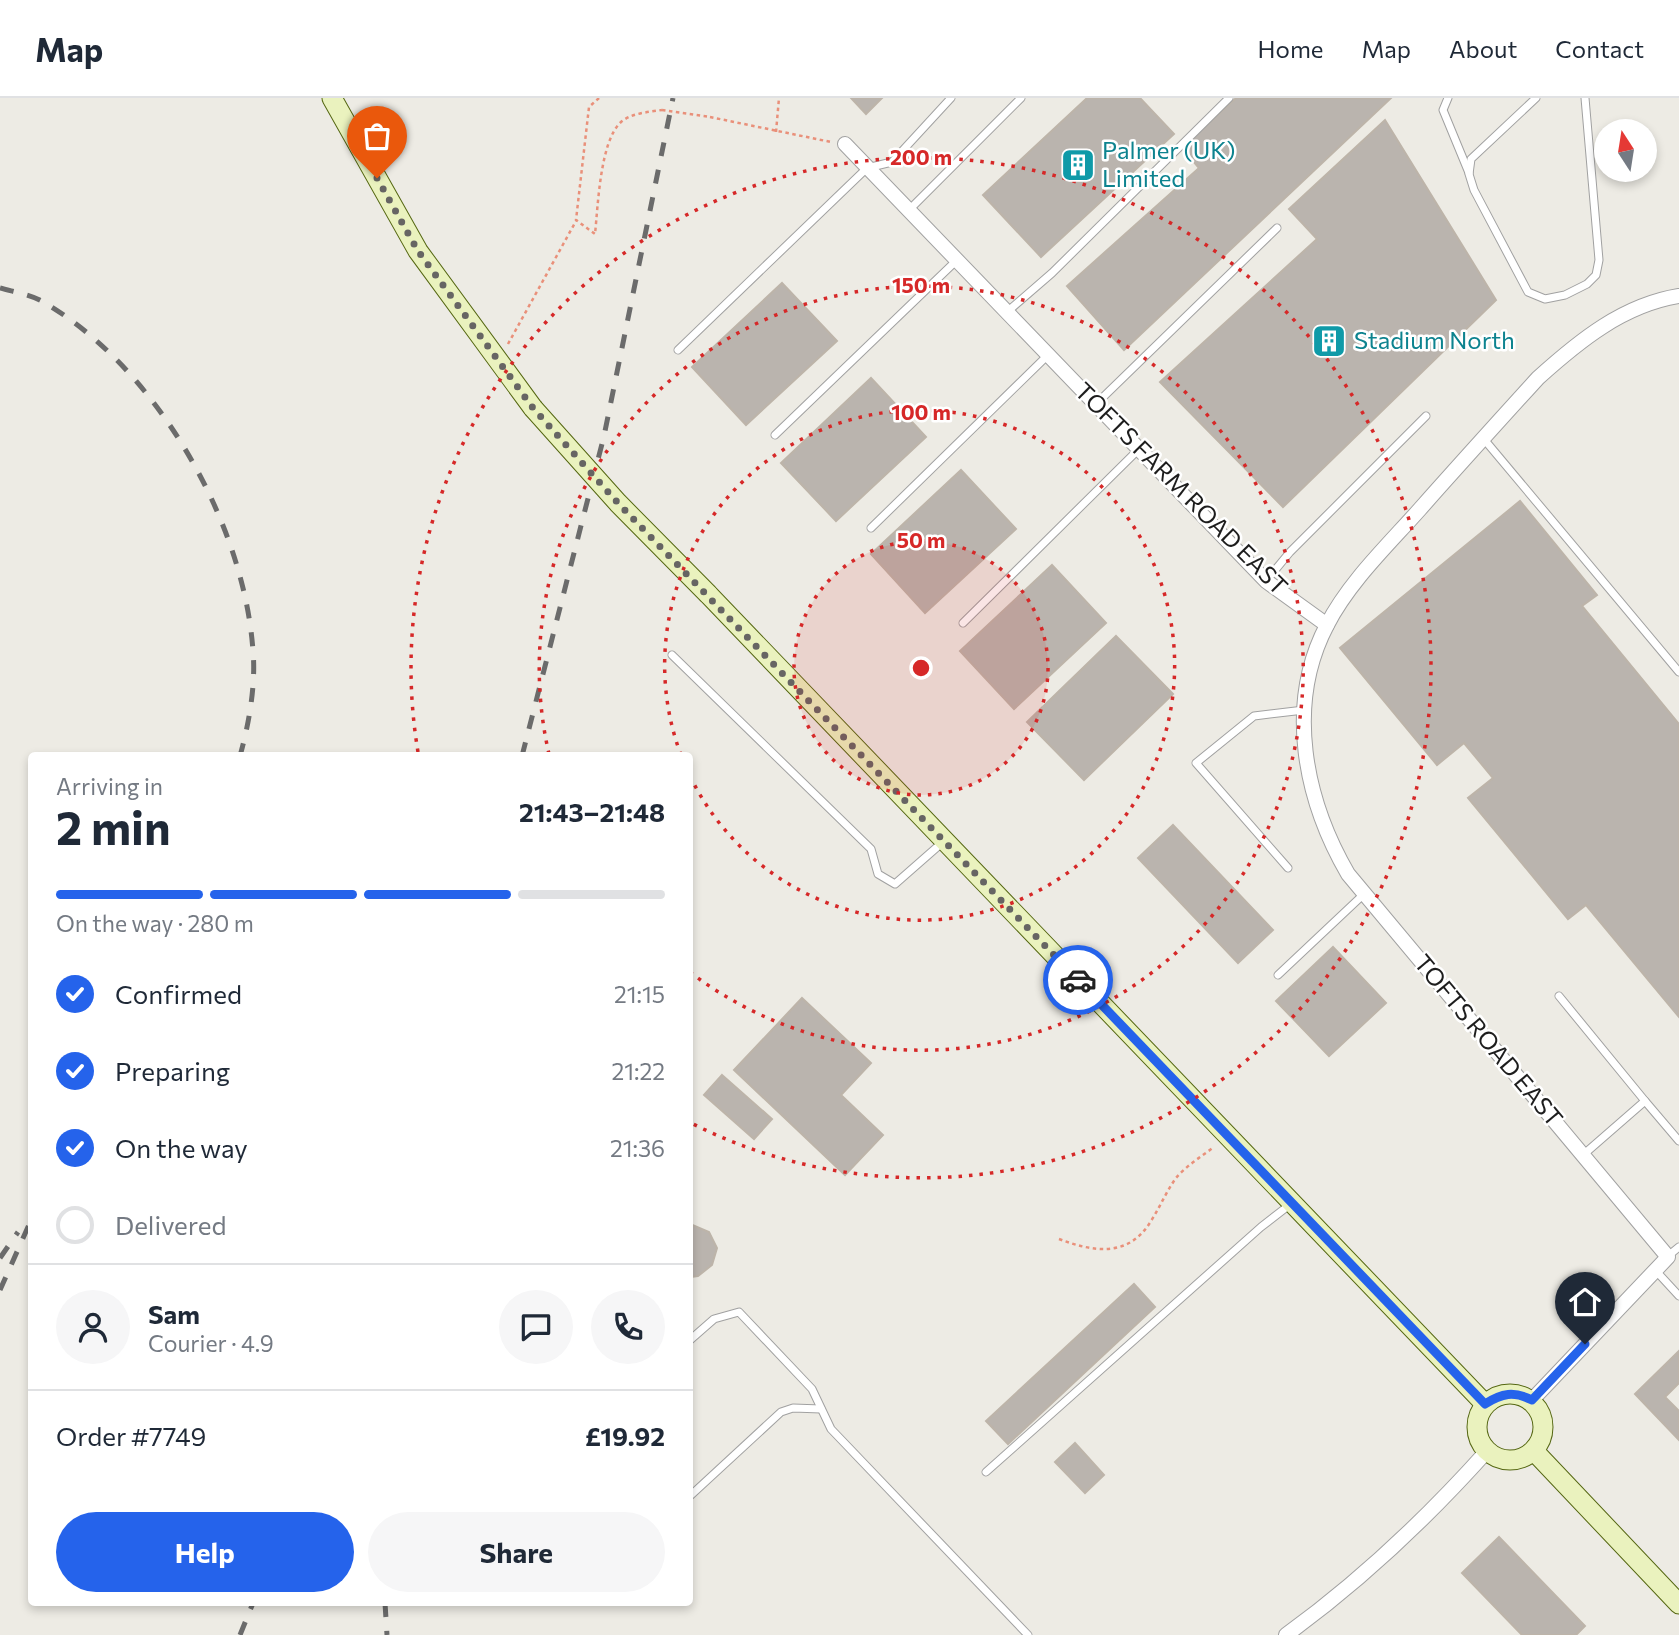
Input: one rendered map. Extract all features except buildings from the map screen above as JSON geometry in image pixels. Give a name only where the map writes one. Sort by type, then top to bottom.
[{"type":"main road","points":[[339,100],[418,251],[533,408],[618,503],[1485,1404]]},
{"type":"main road","points":[[1518,1393],[1532,1400],[1544,1423],[1543,1437],[1534,1451],[1522,1458],[1502,1459],[1487,1451],[1478,1436],[1476,1421],[1485,1404],[1498,1395],[1518,1393]]},
{"type":"main road","points":[[1534,1451],[1679,1604]]},
{"type":"street","name":"TOFTS FARM ROAD EAST","points":[[845,144],[1266,582],[1327,625]]},
{"type":"street","points":[[1327,625],[1375,560],[1538,378],[1571,348],[1617,316],[1663,298],[1679,296]]},
{"type":"street","name":"TOFTS ROAD EAST","points":[[1327,625],[1309,676],[1304,710],[1307,768],[1316,809],[1330,844],[1348,874],[1583,1155],[1673,1252],[1532,1400]]},
{"type":"street","points":[[1286,1635],[1337,1598],[1460,1481],[1487,1451]]},
{"type":"lane","points":[[678,350],[867,168],[892,162],[951,98]]},
{"type":"lane","points":[[908,211],[1021,98]]},
{"type":"lane","points":[[1007,312],[1052,273],[1229,98]]},
{"type":"lane","points":[[1448,98],[1443,110],[1474,190],[1528,292],[1545,299],[1565,295],[1587,284],[1596,275],[1599,260],[1585,98]]},
{"type":"lane","points":[[1469,174],[1471,159],[1536,98]]},
{"type":"lane","points":[[1095,404],[1277,228]]},
{"type":"lane","points":[[775,435],[957,260]]},
{"type":"lane","points":[[871,528],[1048,355]]},
{"type":"lane","points":[[1266,582],[1290,552],[1426,416]]},
{"type":"lane","points":[[1483,438],[1679,672]]},
{"type":"lane","points":[[964,623],[1139,449]]},
{"type":"lane","points":[[672,655],[871,849],[878,874],[895,884],[944,841]]},
{"type":"lane","points":[[1288,868],[1196,762],[1254,716],[1304,710]]},
{"type":"lane","points":[[1278,975],[1365,894]]},
{"type":"lane","points":[[1559,996],[1679,1141]]},
{"type":"lane","points":[[1583,1155],[1645,1101]]},
{"type":"lane","points":[[986,1472],[1261,1227],[1292,1203]]},
{"type":"lane","points":[[1655,1270],[1679,1296]]},
{"type":"lane","points":[[693,1337],[714,1319],[739,1312],[812,1389],[831,1429],[1028,1635]]},
{"type":"lane","points":[[693,1493],[781,1412],[793,1408],[821,1409]]},
{"type":"path","points":[[498,362],[576,220],[589,107],[599,98]]},
{"type":"path","points":[[776,132],[779,98]]},
{"type":"path","points":[[576,220],[594,234],[606,152],[620,123],[642,112],[662,110],[710,117],[845,144]]},
{"type":"path","points":[[1059,1239],[1086,1249],[1110,1251],[1126,1243],[1150,1224],[1178,1176],[1228,1136]]},
{"type":"railway","points":[[523,752],[604,436],[673,98]]},
{"type":"railway","points":[[0,288],[40,300],[86,332],[123,367],[158,408],[188,453],[213,502],[232,551],[246,602],[254,677],[241,752]]},
{"type":"railway","points":[[0,1290],[28,1227]]},
{"type":"railway","points":[[0,1258],[18,1232]]},
{"type":"railway","points":[[240,1635],[252,1606]]},
{"type":"railway","points":[[385,1606],[387,1635]]},
{"type":"way so far","points":[[377,178],[418,251],[533,408],[618,503],[1078,980]]},
{"type":"place","name":"Palmer (UK) Limited","points":[[1078,165]]},
{"type":"place","name":"Stadium North","points":[[1329,341]]},
{"type":"route","points":[[1078,980],[1485,1404],[1498,1395],[1518,1393],[1532,1400],[1585,1344]]}]
